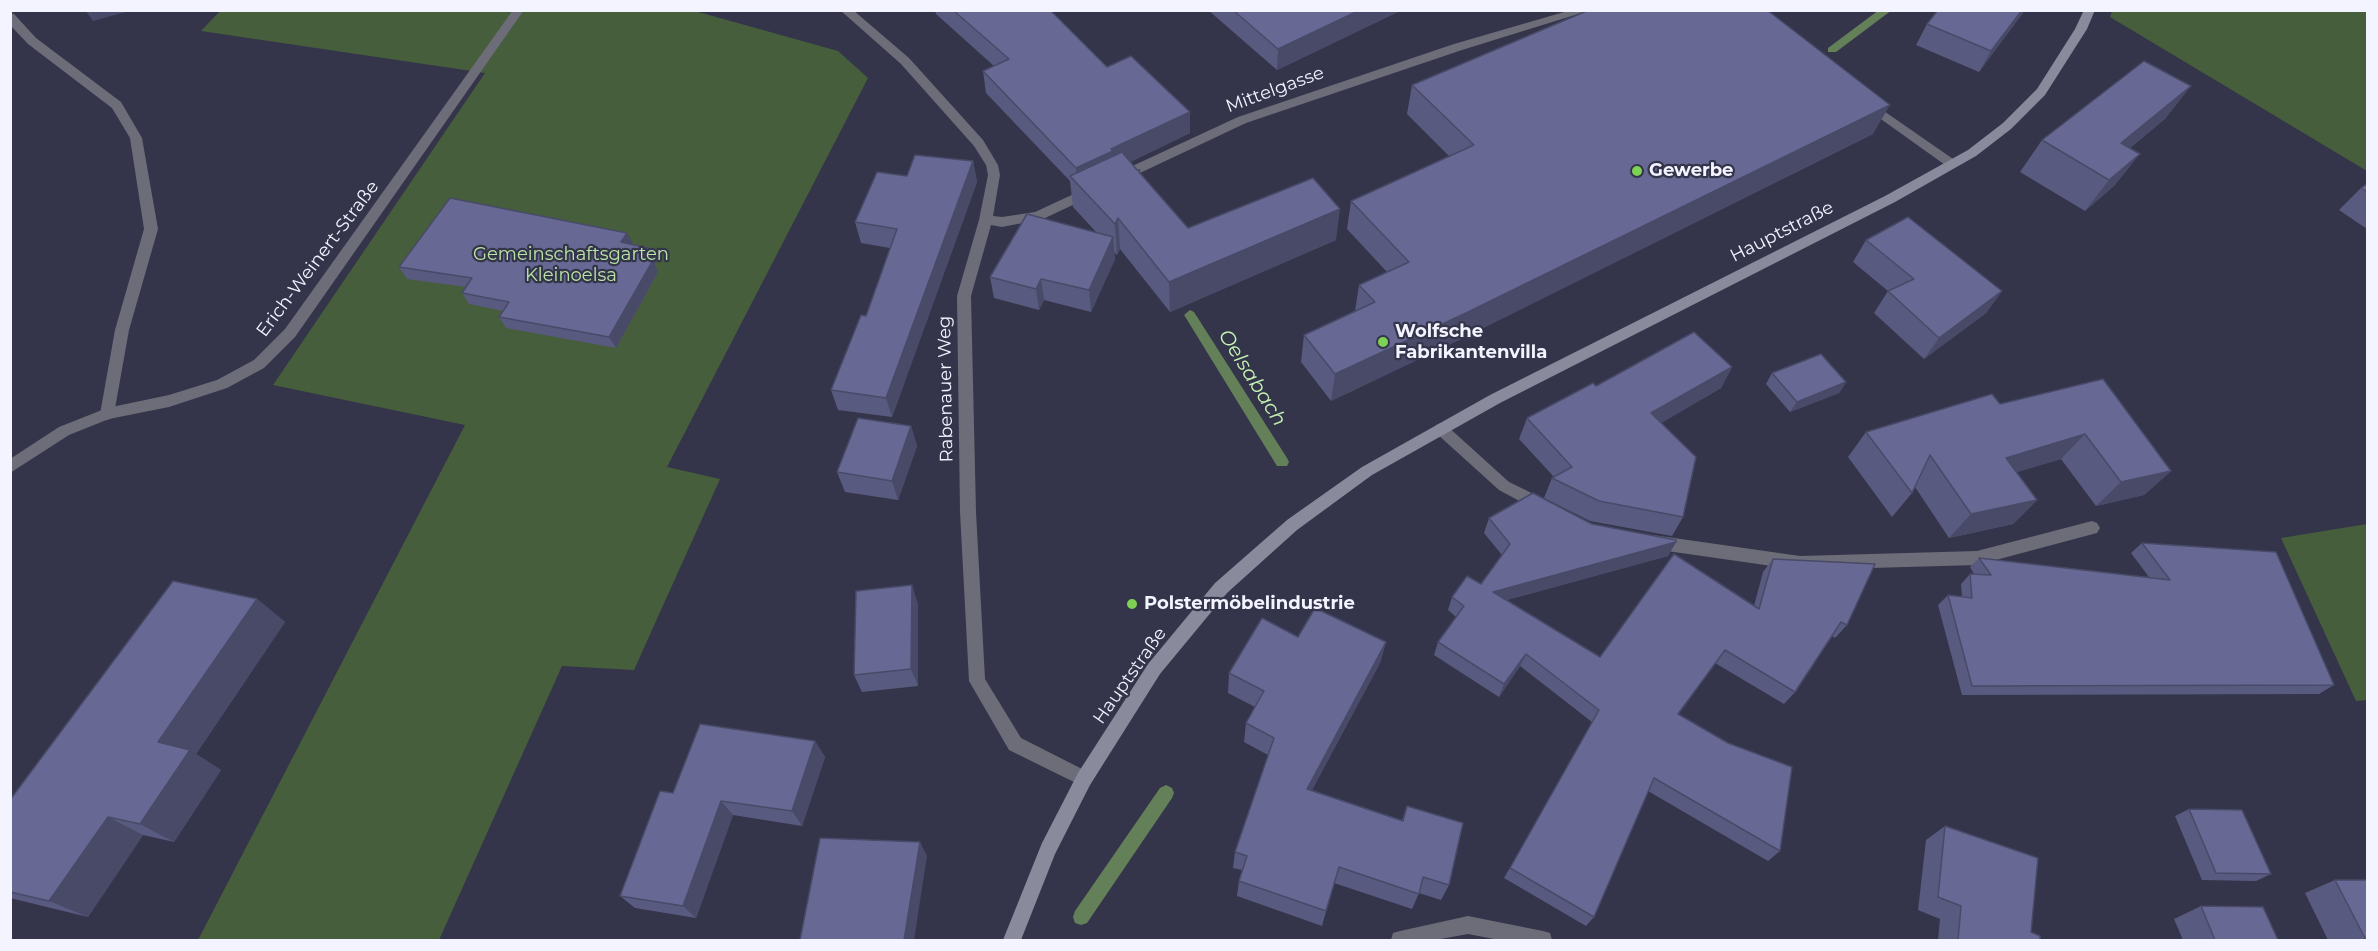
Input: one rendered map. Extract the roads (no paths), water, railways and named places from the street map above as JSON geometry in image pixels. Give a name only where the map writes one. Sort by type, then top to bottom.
[{"type":"main road","name":"Hauptstraße","points":[[1012,940],[1048,849],[1084,779],[1154,669],[1221,588],[1292,525],[1367,471],[1495,399],[1890,199],[1972,153],[2007,126],[2041,92],[2081,29],[2090,10]]},
{"type":"street","name":"Erich-Weinert-Straße","points":[[10,467],[64,431],[107,414],[169,401],[222,384],[259,364],[290,333],[519,10]]},
{"type":"street","name":"Rabenauer Weg","points":[[844,10],[905,61],[987,153],[994,175],[986,220],[964,296],[968,512],[977,681],[1015,744],[1084,779]]},
{"type":"street","name":"Mittelgasse","points":[[986,220],[1002,222],[1038,216],[1242,120],[1467,44],[1586,10]]},
{"type":"street","points":[[10,17],[32,41],[117,105],[136,138],[151,229],[122,330],[107,414]]},
{"type":"street","points":[[1855,93],[1952,164]]},
{"type":"street","points":[[1441,429],[1504,486],[1555,513]]},
{"type":"street","points":[[1641,540],[1800,563],[1977,558],[2092,528]]},
{"type":"street","points":[[1400,940],[1468,925],[1543,940]]},
{"type":"waterway","name":"Oelsabach","points":[[1832,50],[1887,10]]},
{"type":"waterway","name":"Oelsabach","points":[[1190,315],[1282,462]]},
{"type":"waterway","name":"Oelsabach","points":[[1081,917],[1166,793]]},
{"type":"place","name":"Gewerbe","points":[[1637,171]]},
{"type":"place","name":"Wolfsche Fabrikantenvilla","points":[[1383,342]]},
{"type":"place","name":"Polstermöbelindustrie","points":[[1132,604]]},
{"type":"park label","name":"Gemeinschaftsgarten Kleinoelsa","points":[[571,265]]}]
